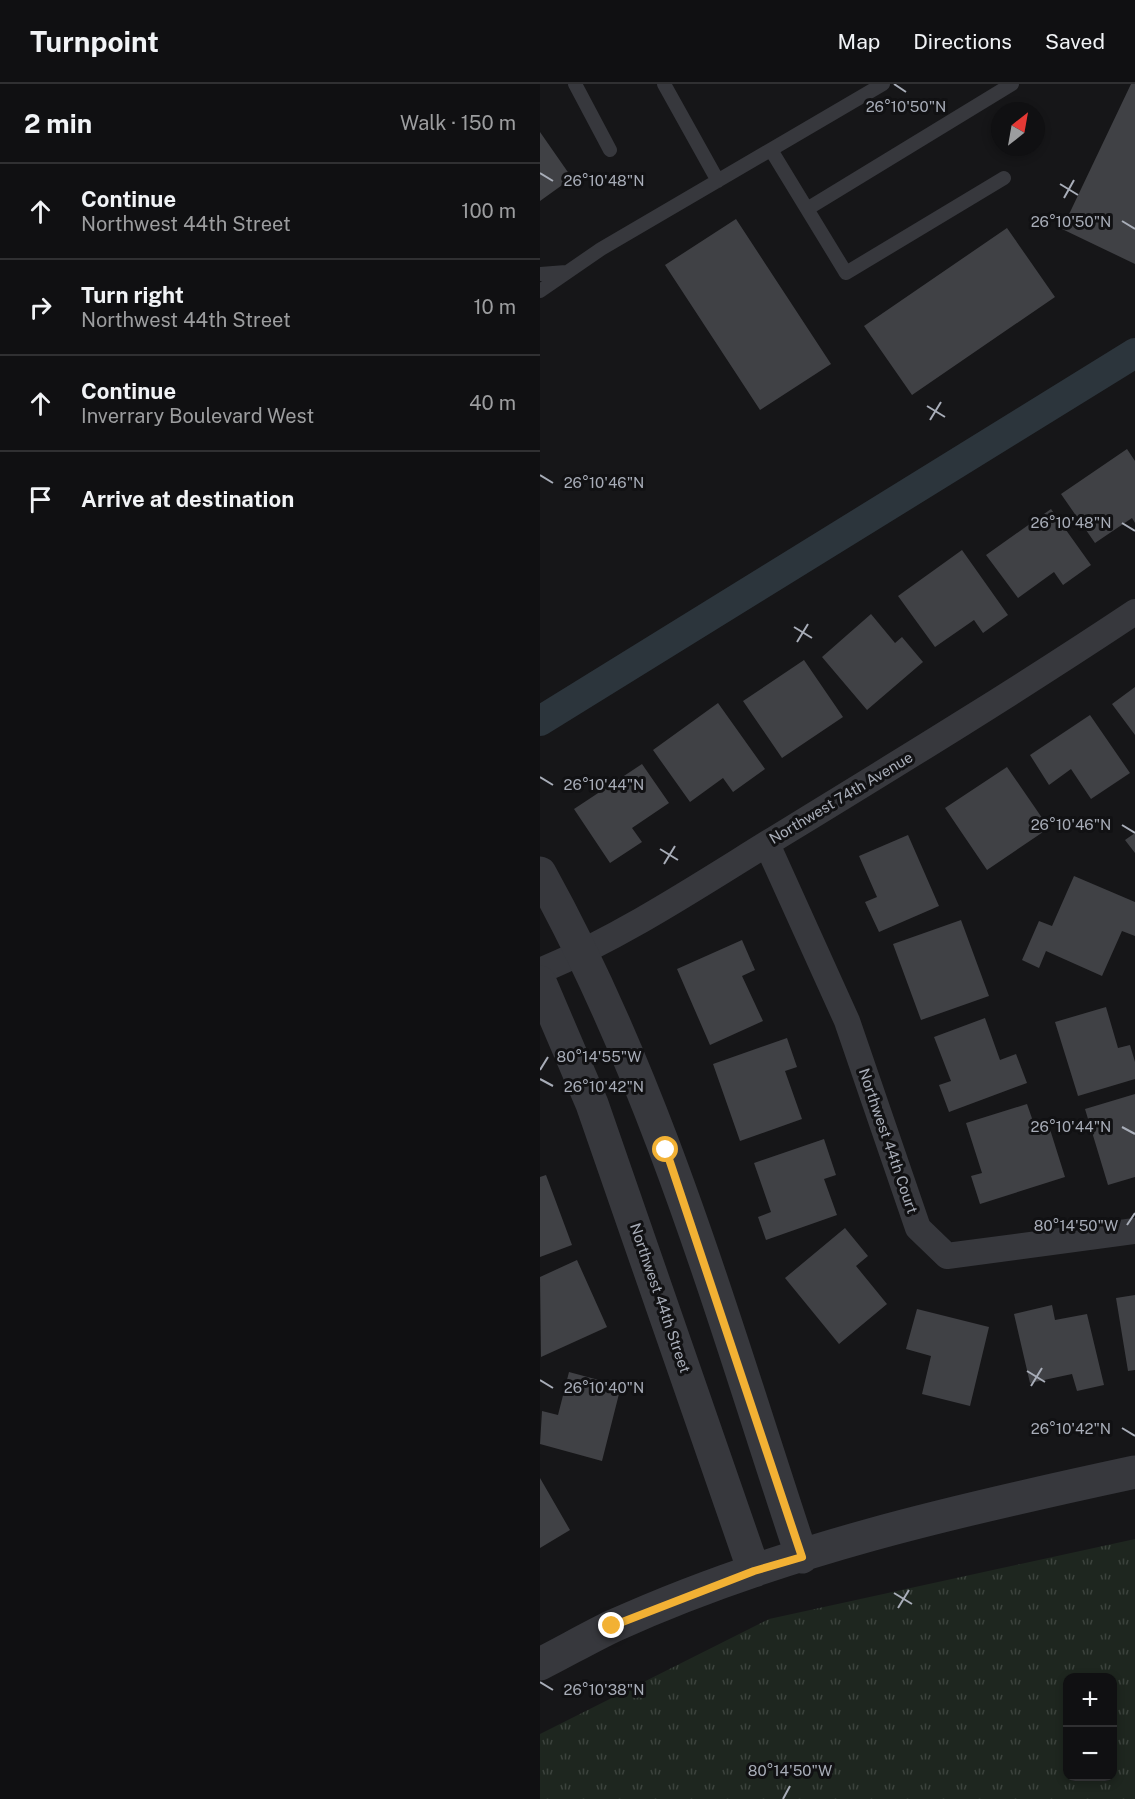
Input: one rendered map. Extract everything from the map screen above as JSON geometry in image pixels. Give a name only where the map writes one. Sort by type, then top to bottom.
[{"type":"street","name":"Northwest 74th Avenue","points":[[540,971],[582,953],[678,900],[1011,694],[1135,612]]},
{"type":"street","name":"Northwest 44th Court","points":[[767,844],[847,1021],[918,1228],[948,1256],[1135,1231]]},
{"type":"street","points":[[540,873],[582,953],[628,1055],[666,1150],[802,1557]]},
{"type":"street","name":"Northwest 44th Street","points":[[540,982],[592,1104],[754,1571]]},
{"type":"street","points":[[540,1664],[612,1626],[754,1571],[973,1507],[1135,1472]]},
{"type":"lane","points":[[575,84],[610,150]]},
{"type":"lane","points":[[664,84],[718,181]]},
{"type":"lane","points":[[540,291],[718,181],[883,84]]},
{"type":"lane","points":[[807,209],[1012,84]]},
{"type":"lane","points":[[771,150],[846,273],[1004,178]]},
{"type":"lane","points":[[540,274],[568,272]]},
{"type":"green space","points":[[1135,1539],[1135,1799],[540,1799],[540,1734],[769,1619]]},
{"type":"building","points":[[1131,84],[1135,84],[1135,264],[1062,229]]},
{"type":"building","points":[[540,132],[572,178],[540,201]]},
{"type":"building","points":[[736,219],[831,364],[760,410],[665,265]]},
{"type":"building","points":[[1007,228],[1055,297],[912,395],[864,326]]},
{"type":"building","points":[[1127,449],[1135,461],[1135,523],[1132,518],[1095,543],[1061,494]]},
{"type":"building","points":[[1051,509],[1091,565],[1063,585],[1054,572],[1018,598],[986,555]]},
{"type":"building","points":[[962,550],[1008,615],[983,633],[974,620],[935,647],[898,596]]},
{"type":"building","points":[[871,614],[895,643],[902,637],[923,662],[867,710],[822,657]]},
{"type":"building","points":[[804,660],[843,717],[782,758],[743,701]]},
{"type":"building","points":[[1135,687],[1135,735],[1112,704]]},
{"type":"building","points":[[718,703],[765,769],[733,792],[723,778],[690,802],[653,750]]},
{"type":"building","points":[[1090,715],[1130,773],[1091,799],[1071,769],[1049,785],[1030,755]]},
{"type":"building","points":[[642,764],[669,803],[632,828],[642,842],[610,863],[574,809]]},
{"type":"building","points":[[1007,767],[1049,828],[987,870],[945,808]]},
{"type":"building","points":[[1135,833],[1135,853],[1125,840]]},
{"type":"building","points":[[908,835],[939,906],[879,932],[865,902],[877,897],[859,856]]},
{"type":"building","points":[[1074,876],[1135,902],[1135,936],[1122,931],[1102,976],[1046,951],[1039,968],[1022,960],[1039,921],[1052,926]]},
{"type":"building","points":[[961,920],[989,996],[921,1020],[893,944]]},
{"type":"building","points":[[742,940],[755,970],[742,976],[763,1021],[710,1045],[677,969]]},
{"type":"building","points":[[1106,1007],[1118,1048],[1130,1045],[1135,1062],[1135,1079],[1078,1096],[1055,1022]]},
{"type":"building","points":[[985,1018],[1000,1060],[1016,1054],[1027,1083],[949,1112],[939,1085],[951,1081],[934,1037]]},
{"type":"building","points":[[787,1038],[797,1067],[785,1071],[802,1119],[740,1141],[713,1064]]},
{"type":"building","points":[[1135,1094],[1135,1177],[1108,1185],[1085,1109]]},
{"type":"building","points":[[1027,1104],[1035,1127],[1048,1123],[1065,1177],[980,1204],[971,1176],[982,1173],[966,1123]]},
{"type":"building","points":[[824,1139],[836,1175],[824,1179],[837,1215],[766,1240],[758,1217],[771,1212],[754,1163]]},
{"type":"building","points":[[546,1175],[572,1245],[540,1257],[540,1177]]},
{"type":"building","points":[[845,1228],[868,1256],[856,1266],[887,1304],[839,1344],[785,1278]]},
{"type":"building","points":[[577,1260],[607,1327],[541,1357],[540,1277]]},
{"type":"building","points":[[1135,1295],[1135,1370],[1128,1371],[1116,1298]]},
{"type":"building","points":[[1052,1305],[1055,1320],[1087,1314],[1104,1385],[1077,1391],[1072,1374],[1030,1383],[1014,1314]]},
{"type":"building","points":[[917,1309],[989,1327],[970,1406],[922,1394],[931,1356],[906,1349]]},
{"type":"building","points":[[569,1372],[621,1386],[602,1461],[540,1444],[542,1411],[558,1415]]},
{"type":"building","points":[[540,1478],[570,1530],[540,1548]]},
{"type":"waterway","points":[[540,721],[1135,353]]},
{"type":"route","points":[[612,1626],[754,1571],[802,1557],[666,1150]]}]
